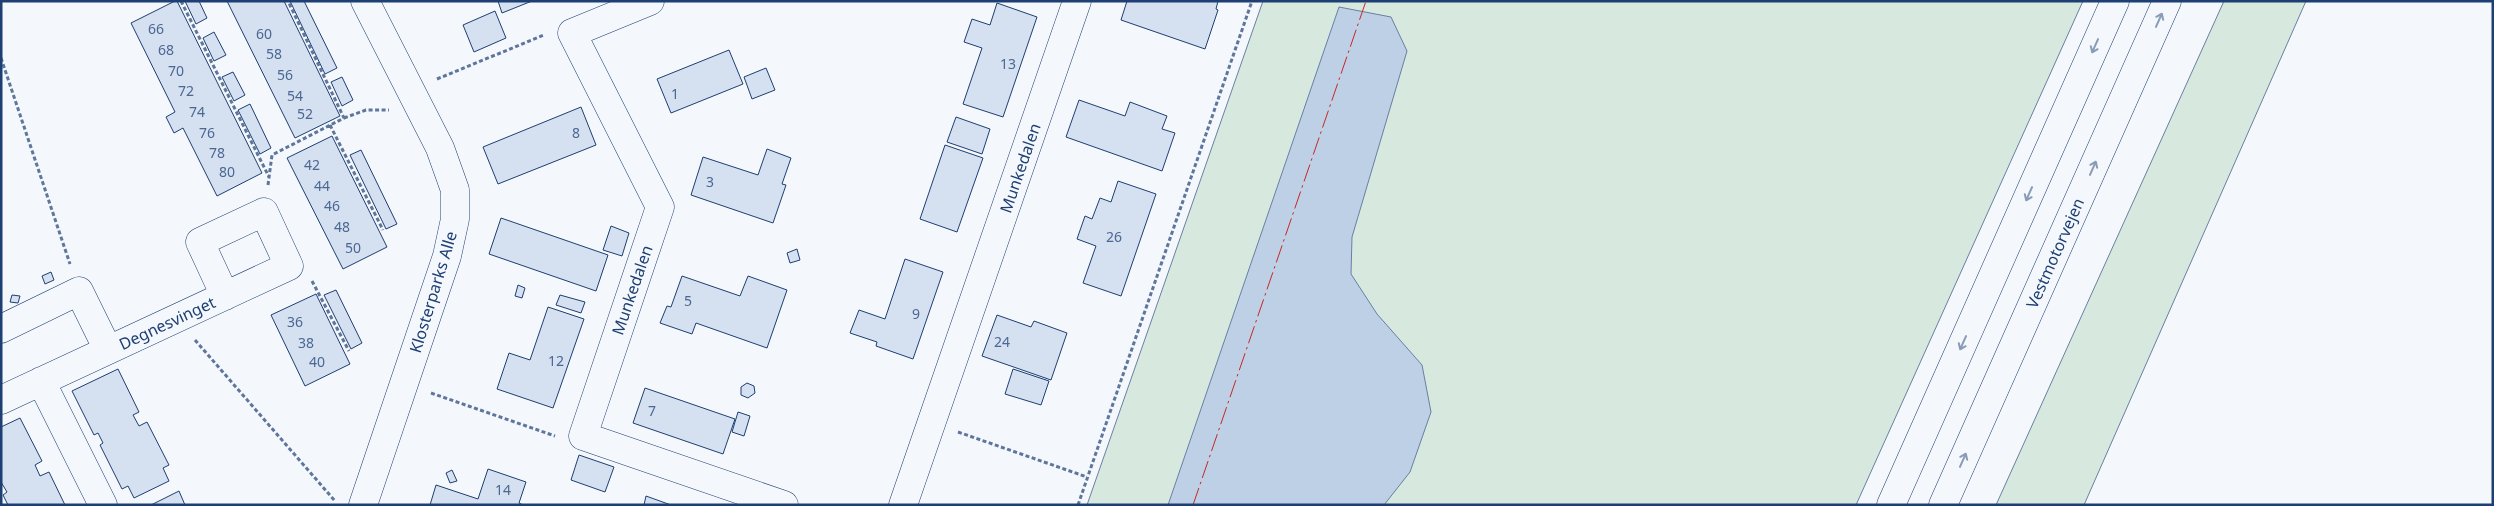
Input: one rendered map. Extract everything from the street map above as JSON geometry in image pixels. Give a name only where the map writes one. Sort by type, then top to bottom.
[{"type":"main road","name":"Klosterparks Alle","points":[[363,505],[447,256],[455,219],[455,190],[440,148],[365,1]]},
{"type":"main road","points":[[572,33],[650,1]]},
{"type":"main road","name":"Munkedalen","points":[[903,505],[1077,1]]},
{"type":"main road","points":[[1891,505],[2115,1]]},
{"type":"main road","name":"Vestmotorvejen","points":[[1943,505],[2167,1]]},
{"type":"main road","name":"Munkedalen","points":[[572,33],[660,208],[583,436]]},
{"type":"main road","points":[[264,212],[289,266]]},
{"type":"main road","name":"Degnesvinget","points":[[225,296],[200,242],[264,212]]},
{"type":"main road","name":"Degnesvinget","points":[[1,400],[289,266]]},
{"type":"main road","points":[[1,329],[79,291]]},
{"type":"main road","name":"Degnesvinget","points":[[79,291],[108,350]]},
{"type":"main road","points":[[42,382],[103,505]]},
{"type":"main road","points":[[583,436],[784,505]]},
{"type":"path","points":[[181,1],[269,178]]},
{"type":"path","points":[[288,1],[344,118]]},
{"type":"path","points":[[1078,505],[1252,1]]},
{"type":"path","points":[[410,90],[542,35],[572,33]]},
{"type":"path","points":[[1,58],[79,291]]},
{"type":"path","points":[[264,212],[272,155],[344,118],[366,110],[392,111]]},
{"type":"path","points":[[330,125],[383,230]]},
{"type":"path","points":[[289,266],[313,282],[348,351]]},
{"type":"path","points":[[176,318],[338,505]]},
{"type":"path","points":[[404,384],[559,437],[583,436]]},
{"type":"path","points":[[932,422],[1087,477]]},
{"type":"shaded area","points":[[1263,1],[2083,1],[1856,505],[1087,505]]},
{"type":"shaded area","points":[[2224,1],[2306,1],[2084,505],[1996,505]]},
{"type":"water","points":[[1339,7],[1391,17],[1407,51],[1352,237],[1351,274],[1377,314],[1422,365],[1431,412],[1410,472],[1384,505],[1168,505]]},
{"type":"building","points":[[177,1],[262,173],[217,196],[183,128],[174,133],[166,117],[175,112],[131,23]]},
{"type":"building","points":[[185,1],[199,1],[207,18],[196,24]]},
{"type":"building","points":[[227,1],[284,1],[340,116],[295,138]]},
{"type":"building","points":[[290,1],[304,1],[337,68],[325,74]]},
{"type":"building","points":[[498,1],[532,1],[502,13]]},
{"type":"building","points":[[1127,1],[1218,1],[1216,9],[1218,10],[1205,49],[1121,20]]},
{"type":"building","points":[[997,3],[1037,17],[1003,117],[963,104],[982,48],[964,42],[972,19],[990,25]]},
{"type":"building","points":[[495,11],[506,38],[474,52],[463,25]]},
{"type":"building","points":[[214,32],[226,55],[214,61],[203,38]]},
{"type":"building","points":[[729,50],[743,84],[671,113],[657,79]]},
{"type":"building","points":[[766,68],[775,90],[752,99],[744,77]]},
{"type":"building","points":[[233,72],[245,95],[234,101],[222,77]]},
{"type":"building","points":[[342,77],[353,100],[342,106],[331,82]]},
{"type":"building","points":[[1079,100],[1125,116],[1130,102],[1167,116],[1162,129],[1175,133],[1162,171],[1066,137]]},
{"type":"building","points":[[250,104],[271,148],[260,154],[238,110]]},
{"type":"building","points":[[581,107],[596,145],[498,184],[483,147]]},
{"type":"building","points":[[956,117],[990,129],[982,154],[947,142]]},
{"type":"building","points":[[332,136],[387,247],[343,269],[287,158]]},
{"type":"building","points":[[945,145],[983,158],[957,232],[920,219]]},
{"type":"building","points":[[767,149],[791,158],[782,184],[786,185],[773,223],[691,195],[703,157],[758,175]]},
{"type":"building","points":[[361,150],[397,224],[386,229],[350,155]]},
{"type":"building","points":[[1118,181],[1156,194],[1121,296],[1083,283],[1096,246],[1077,239],[1085,216],[1092,219],[1100,198],[1111,202]]},
{"type":"building","points":[[501,218],[608,255],[596,291],[489,254]]},
{"type":"building","points":[[611,226],[629,233],[622,256],[603,250]]},
{"type":"building","points":[[797,249],[800,260],[790,263],[787,253]]},
{"type":"building","points":[[905,259],[943,272],[913,359],[876,346],[877,342],[850,333],[859,310],[885,319]]},
{"type":"building","points":[[51,272],[54,280],[45,284],[42,276]]},
{"type":"building","points":[[682,276],[740,296],[748,276],[787,290],[767,348],[696,323],[692,334],[660,323],[667,306],[671,307]]},
{"type":"building","points":[[518,285],[525,288],[522,298],[515,296]]},
{"type":"building","points":[[336,290],[362,343],[351,349],[324,295]]},
{"type":"building","points":[[316,294],[350,364],[305,386],[271,315]]},
{"type":"building","points":[[12,295],[20,296],[18,303],[10,302]]},
{"type":"building","points":[[560,295],[585,302],[581,313],[556,305]]},
{"type":"building","points":[[548,307],[584,319],[553,408],[497,389],[509,353],[530,360]]},
{"type":"building","points":[[997,315],[1031,327],[1034,321],[1067,333],[1051,380],[982,356]]},
{"type":"building","points":[[118,369],[139,412],[133,415],[139,426],[147,422],[169,465],[163,468],[169,481],[134,498],[128,486],[122,489],[100,445],[103,443],[98,433],[94,435],[72,391]]},
{"type":"building","points":[[1013,369],[1049,381],[1041,405],[1005,394]]},
{"type":"building","points":[[747,383],[754,386],[755,393],[748,398],[741,395],[741,387]]},
{"type":"building","points":[[645,388],[735,419],[723,454],[633,423]]},
{"type":"building","points":[[738,412],[750,416],[744,436],[732,432]]},
{"type":"building","points":[[20,418],[42,461],[35,465],[40,476],[49,472],[65,505],[8,505],[3,495],[7,492],[1,482],[1,427]]},
{"type":"building","points":[[579,455],[614,467],[605,492],[571,480]]},
{"type":"building","points":[[488,469],[526,482],[519,503],[523,505],[430,505],[436,485],[478,499]]},
{"type":"building","points":[[452,470],[457,481],[450,483],[446,473]]},
{"type":"building","points":[[179,491],[185,505],[151,505]]},
{"type":"building","points":[[646,496],[671,505],[644,505]]},
{"type":"power","points":[[1193,505],[1366,1]]}]
